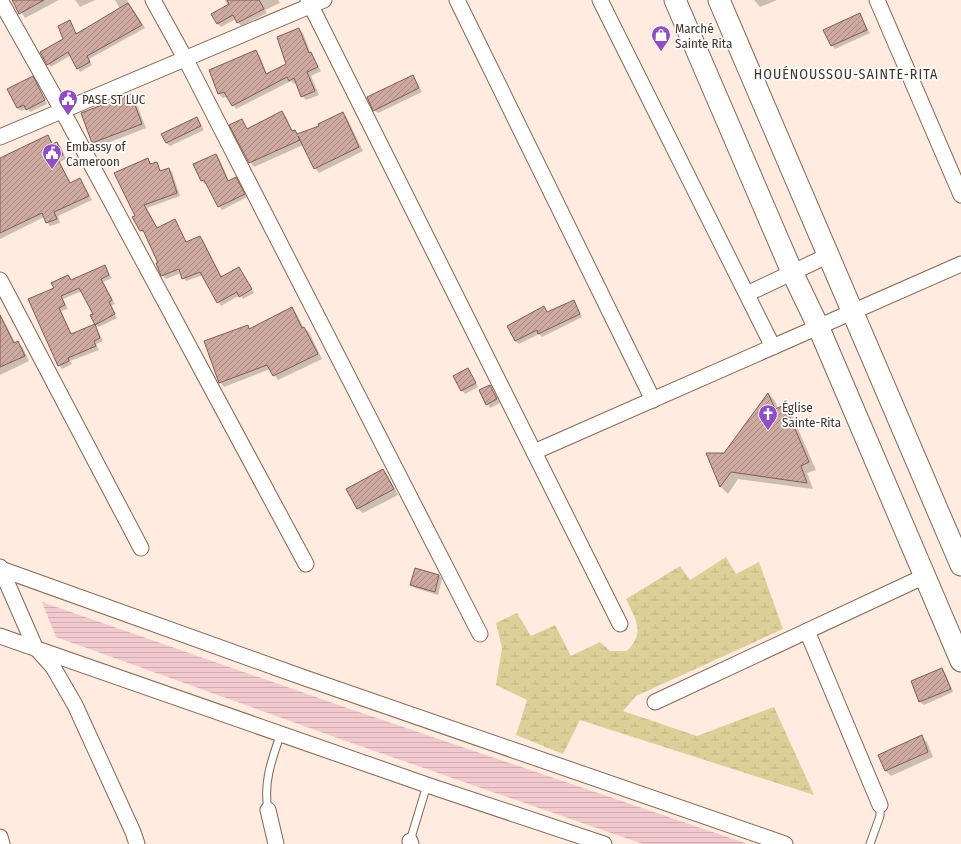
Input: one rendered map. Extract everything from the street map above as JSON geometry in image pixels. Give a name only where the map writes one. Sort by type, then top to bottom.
[{"type":"street","points":[[0,0],[62,110],[306,564]]},
{"type":"street","points":[[153,0],[186,60],[480,634]]},
{"type":"street","points":[[457,0],[652,400]]},
{"type":"street","points":[[600,0],[773,348]]},
{"type":"street","points":[[675,0],[792,272],[818,326],[961,661]]},
{"type":"street","points":[[719,0],[854,311],[891,404],[961,565]]},
{"type":"street","points":[[877,0],[961,195]]},
{"type":"street","points":[[0,137],[62,110],[186,60],[314,2],[534,452],[620,624]]},
{"type":"street","points":[[747,294],[829,255]]},
{"type":"street","points":[[534,452],[961,264]]},
{"type":"street","points":[[0,280],[141,548]]},
{"type":"street","points":[[1,568],[35,647],[53,667],[75,705],[133,832],[136,844]]},
{"type":"street","points":[[1,568],[305,678],[784,844]]},
{"type":"street","points":[[655,702],[925,576]]},
{"type":"street","points":[[807,631],[880,805]]},
{"type":"street","points":[[0,636],[281,733],[579,840],[604,844]]},
{"type":"street","points":[[268,810],[276,844]]},
{"type":"street","points":[[0,837],[2,844]]},
{"type":"lane","points":[[268,810],[265,797],[268,768],[281,733]]},
{"type":"lane","points":[[410,843],[427,785]]},
{"type":"lane","points":[[870,844],[880,816],[880,805]]},
{"type":"green space","points":[[726,557],[736,574],[759,562],[783,629],[636,696],[623,711],[697,736],[774,707],[814,795],[580,720],[563,754],[516,735],[527,700],[496,685],[502,648],[496,623],[517,613],[531,636],[555,625],[571,656],[600,642],[610,651],[627,651],[636,638],[637,625],[626,599],[680,566],[690,580]]},
{"type":"shaded area","points":[[42,602],[353,710],[748,844],[643,844],[343,740],[56,637]]},
{"type":"building","points":[[12,0],[44,0],[19,14]]},
{"type":"building","points":[[227,0],[259,0],[264,9],[237,23],[233,15],[217,24],[211,14],[229,4]]},
{"type":"building","points":[[128,3],[142,25],[87,56],[90,62],[77,69],[68,52],[47,65],[40,52],[63,39],[58,26],[70,20],[76,34]]},
{"type":"building","points":[[860,13],[867,30],[831,46],[823,30]]},
{"type":"building","points":[[299,28],[309,53],[311,52],[318,67],[307,72],[315,91],[301,97],[294,78],[289,81],[287,77],[232,106],[224,92],[218,94],[209,70],[256,50],[266,74],[286,64],[277,37]]},
{"type":"building","points":[[413,75],[419,88],[373,111],[367,97]]},
{"type":"building","points":[[33,76],[45,100],[26,110],[24,105],[17,108],[7,89]]},
{"type":"building","points":[[131,94],[142,124],[92,143],[81,113]]},
{"type":"building","points":[[282,111],[292,131],[295,130],[297,134],[319,126],[318,124],[343,112],[359,147],[314,169],[300,140],[249,163],[229,125],[242,119],[247,129]]},
{"type":"building","points":[[197,117],[201,126],[166,143],[161,134]]},
{"type":"building","points":[[48,135],[52,144],[57,142],[63,155],[57,158],[70,183],[80,178],[89,196],[54,212],[57,219],[46,223],[42,213],[0,233],[0,158]]},
{"type":"building","points":[[216,154],[228,181],[236,177],[245,194],[218,207],[204,180],[201,181],[193,164]]},
{"type":"building","points":[[148,158],[150,164],[157,162],[160,171],[169,168],[177,193],[144,205],[157,228],[175,219],[186,242],[200,236],[221,277],[239,267],[252,289],[239,297],[237,292],[217,303],[200,272],[182,279],[179,269],[161,276],[156,263],[158,263],[143,230],[140,231],[132,217],[135,216],[114,173]]},
{"type":"building","points":[[105,265],[109,275],[101,279],[112,300],[109,302],[115,314],[95,325],[100,338],[94,341],[96,346],[68,358],[69,361],[58,366],[28,299],[54,288],[51,283],[68,275],[71,280]],"holes":[[[79,288],[93,314],[90,315],[95,324],[71,334],[59,308],[65,305],[61,296]]]},
{"type":"building","points":[[574,300],[580,314],[538,334],[537,330],[515,341],[507,326],[544,306],[547,312]]},
{"type":"building","points":[[292,307],[302,328],[304,327],[318,354],[273,376],[267,365],[219,383],[204,341],[248,325],[249,329]]},
{"type":"building","points":[[0,315],[14,343],[18,341],[25,356],[0,367]]},
{"type":"building","points":[[468,368],[476,383],[461,391],[453,376]]},
{"type":"building","points":[[490,385],[497,399],[486,405],[479,390]]},
{"type":"building","name":"Église Sainte-Rita","points":[[768,393],[775,409],[785,405],[809,462],[801,466],[807,483],[731,472],[720,487],[706,453],[724,453]]},
{"type":"building","points":[[383,469],[394,489],[357,509],[346,489]]},
{"type":"building","points":[[415,568],[439,575],[435,592],[410,585]]},
{"type":"building","points":[[942,668],[951,689],[919,702],[911,681]]},
{"type":"building","points":[[922,735],[928,752],[885,771],[878,755]]},
{"type":"place","name":"Marché Sainte Rita","points":[[661,52]]},
{"type":"place","name":"PASE ST LUC","points":[[68,116]]},
{"type":"place","name":"Embassy of Cameroon","points":[[52,170]]},
{"type":"place","name":"Église Sainte-Rita","points":[[768,431]]},
{"type":"district","name":"HOUÉNOUSSOU-SAINTE-RITA","points":[[846,74]]}]
